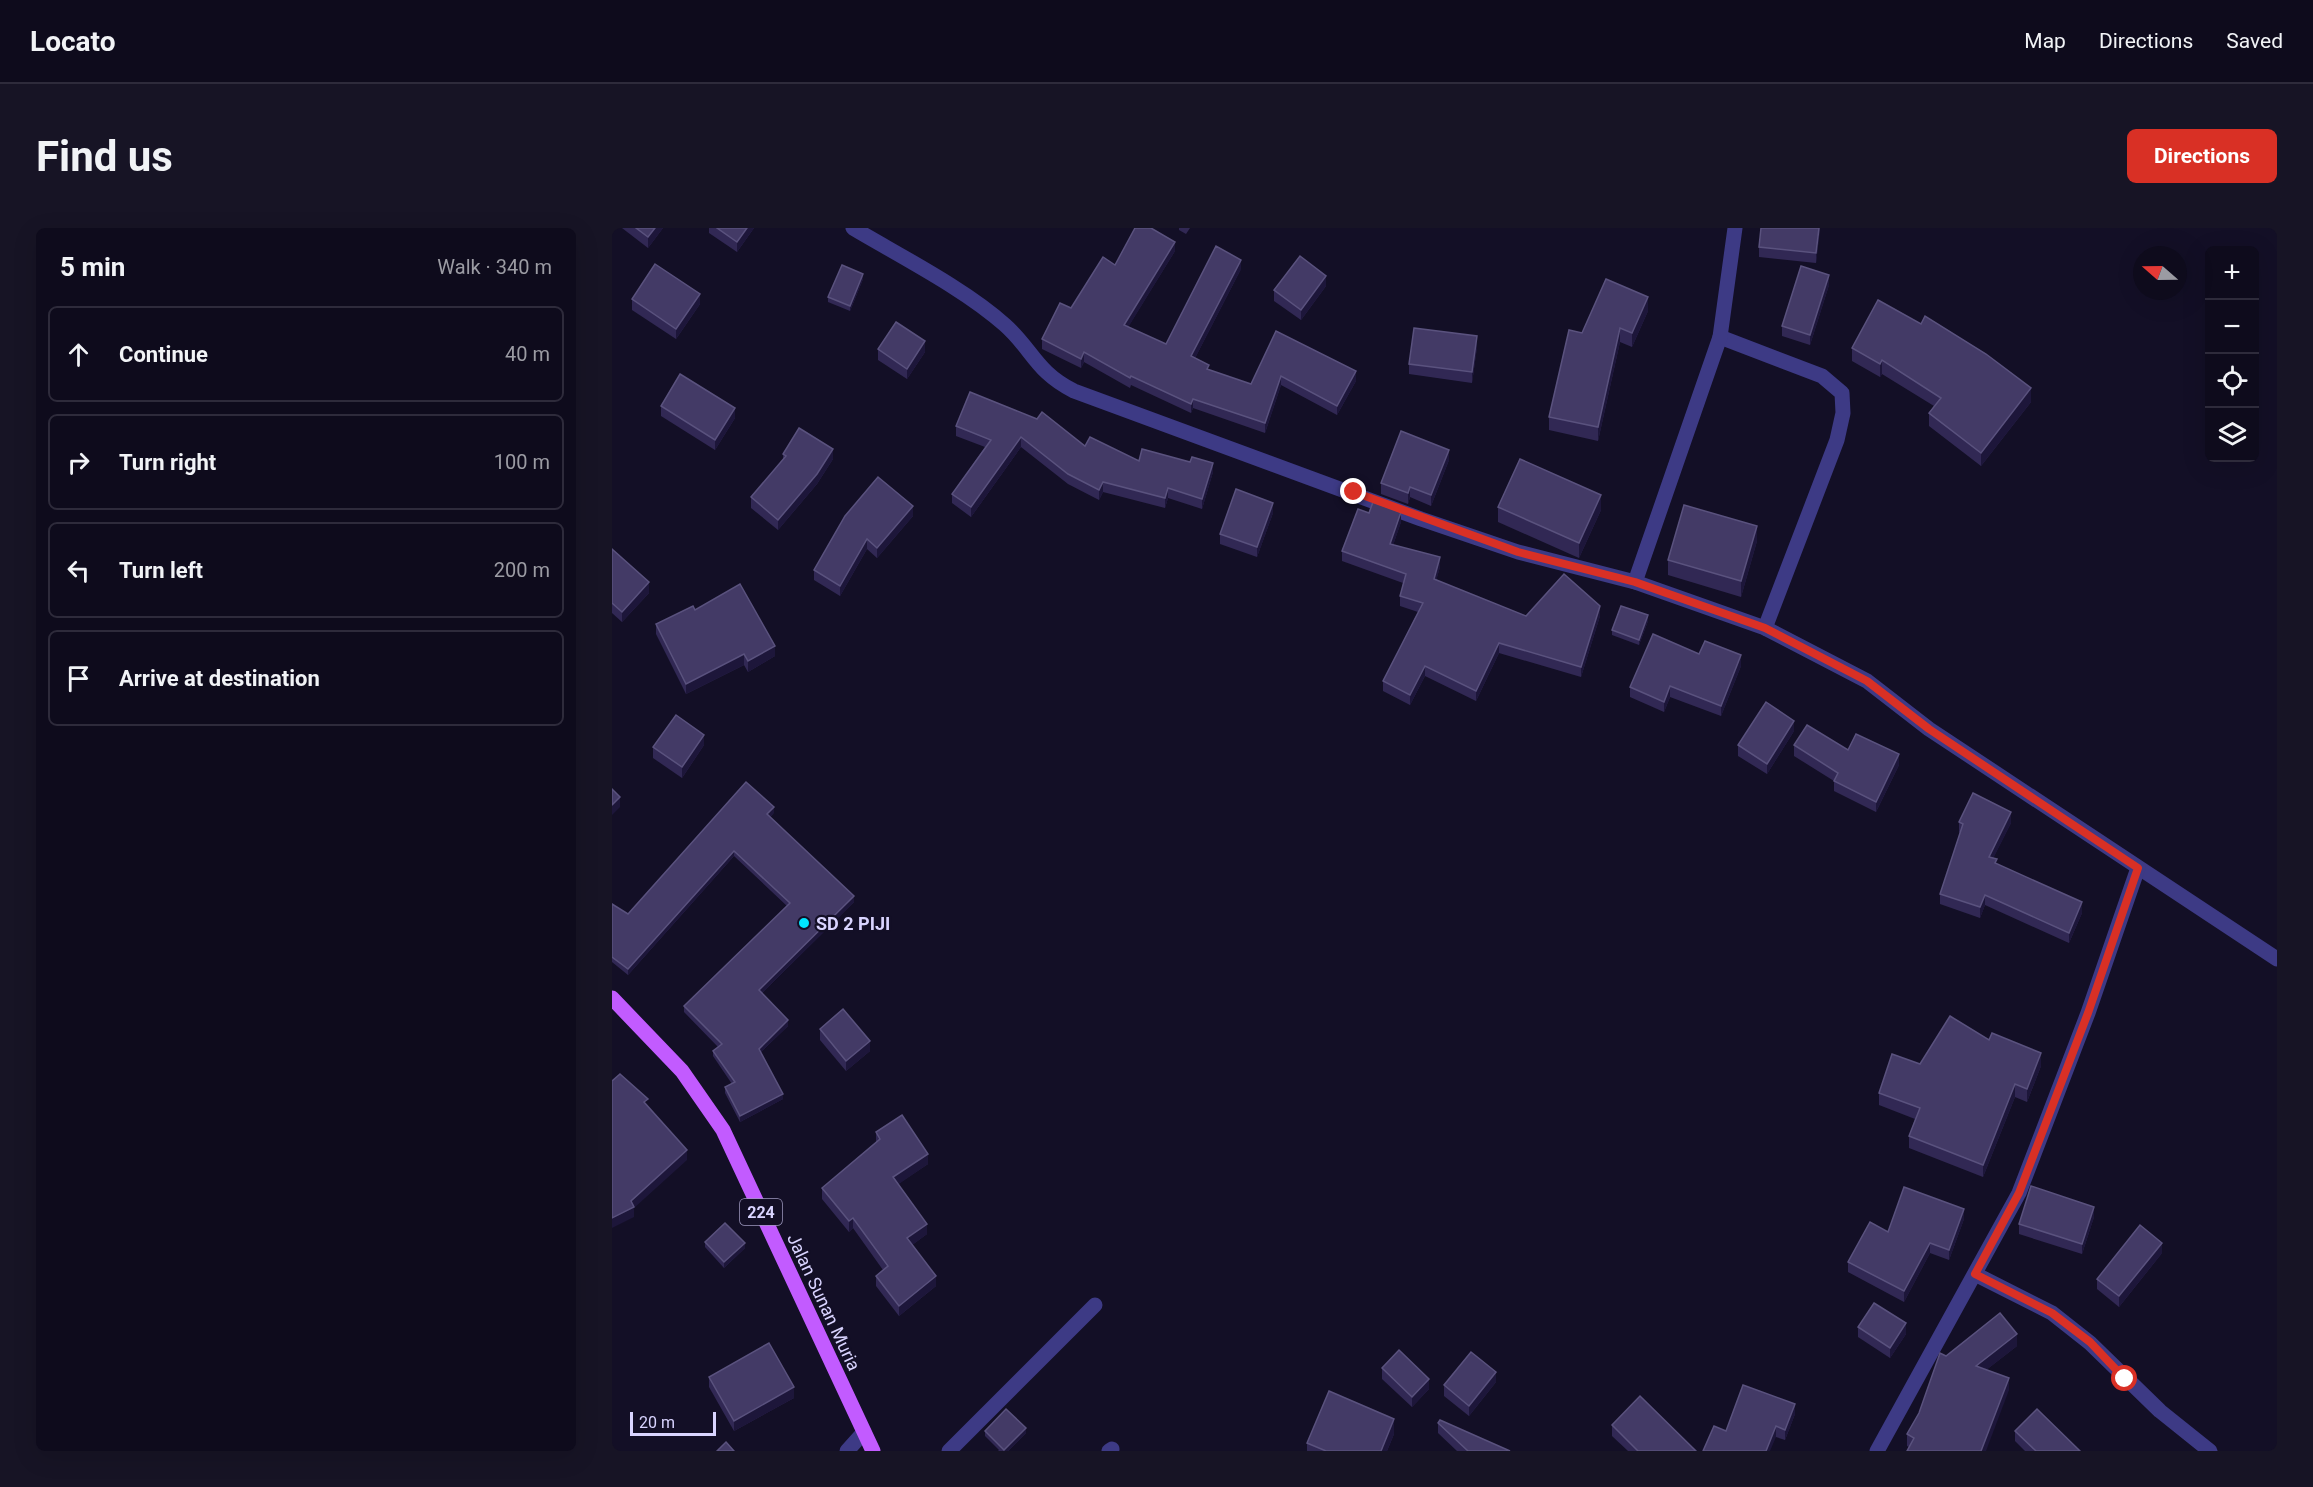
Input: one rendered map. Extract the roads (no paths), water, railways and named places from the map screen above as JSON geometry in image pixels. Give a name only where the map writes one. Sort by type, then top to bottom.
[{"type":"main road","name":"Jalan Sunan Muria","points":[[612,998],[682,1071],[723,1130],[873,1451]]},
{"type":"street","points":[[853,228],[984,308],[1006,325],[1050,378],[1074,391],[1421,519],[1518,552],[1635,582],[1765,628],[1867,681],[1929,729],[2277,959]]},
{"type":"street","points":[[1635,582],[1720,337],[1735,228]]},
{"type":"street","points":[[1720,337],[1822,376],[1842,393],[1843,413],[1836,440],[1765,628]]},
{"type":"street","points":[[1877,1451],[2023,1183],[2088,1013],[2138,868]]},
{"type":"street","points":[[1975,1274],[2052,1313],[2090,1342],[2160,1411],[2210,1451]]},
{"type":"street","points":[[949,1451],[1095,1305]]},
{"type":"street","points":[[847,1451],[864,1432]]},
{"type":"place","name":"SD 2 PIJI","points":[[804,923]]}]
